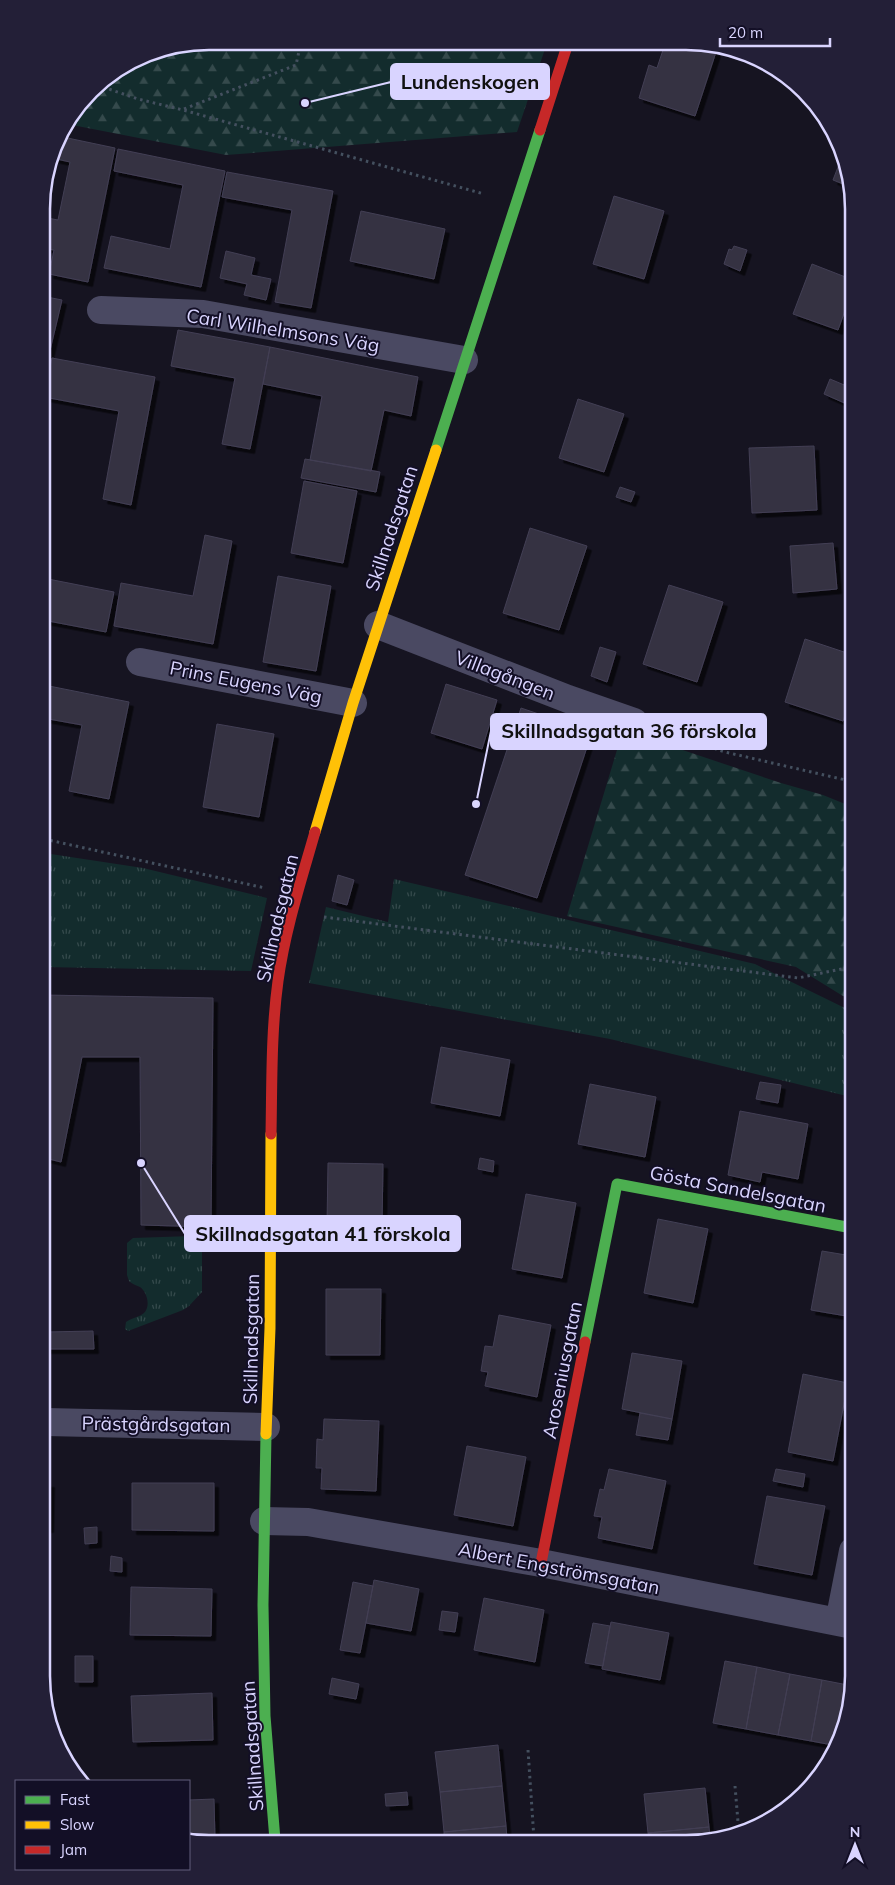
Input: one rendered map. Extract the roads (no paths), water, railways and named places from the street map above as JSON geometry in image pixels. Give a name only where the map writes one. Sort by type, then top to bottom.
[{"type":"street","name":"Skillnadsgatan","points":[[275,1835],[265,1716],[263,1605],[270,1328],[272,1036],[278,980],[292,913],[352,703],[566,50]]},
{"type":"street","name":"Carl Wilhelmsons Väg","points":[[101,310],[203,314],[464,360]]},
{"type":"street","name":"Villagången","points":[[378,625],[568,699],[634,722]]},
{"type":"street","name":"Prins Eugens Väg","points":[[140,662],[352,703]]},
{"type":"street","name":"Gösta Sandelsgatan","points":[[617,1184],[845,1227]]},
{"type":"street","name":"Aroseniusgatan","points":[[541,1563],[617,1184]]},
{"type":"street","name":"Prästgårdsgatan","points":[[50,1422],[266,1427]]},
{"type":"street","name":"Albert Engströmsgatan","points":[[264,1520],[308,1522],[541,1563],[845,1624]]},
{"type":"place","name":"Lundenskogen","points":[[305,103]]},
{"type":"place","name":"Skillnadsgatan 36 förskola","points":[[476,804]]},
{"type":"place","name":"Skillnadsgatan 41 förskola","points":[[141,1163]]}]
